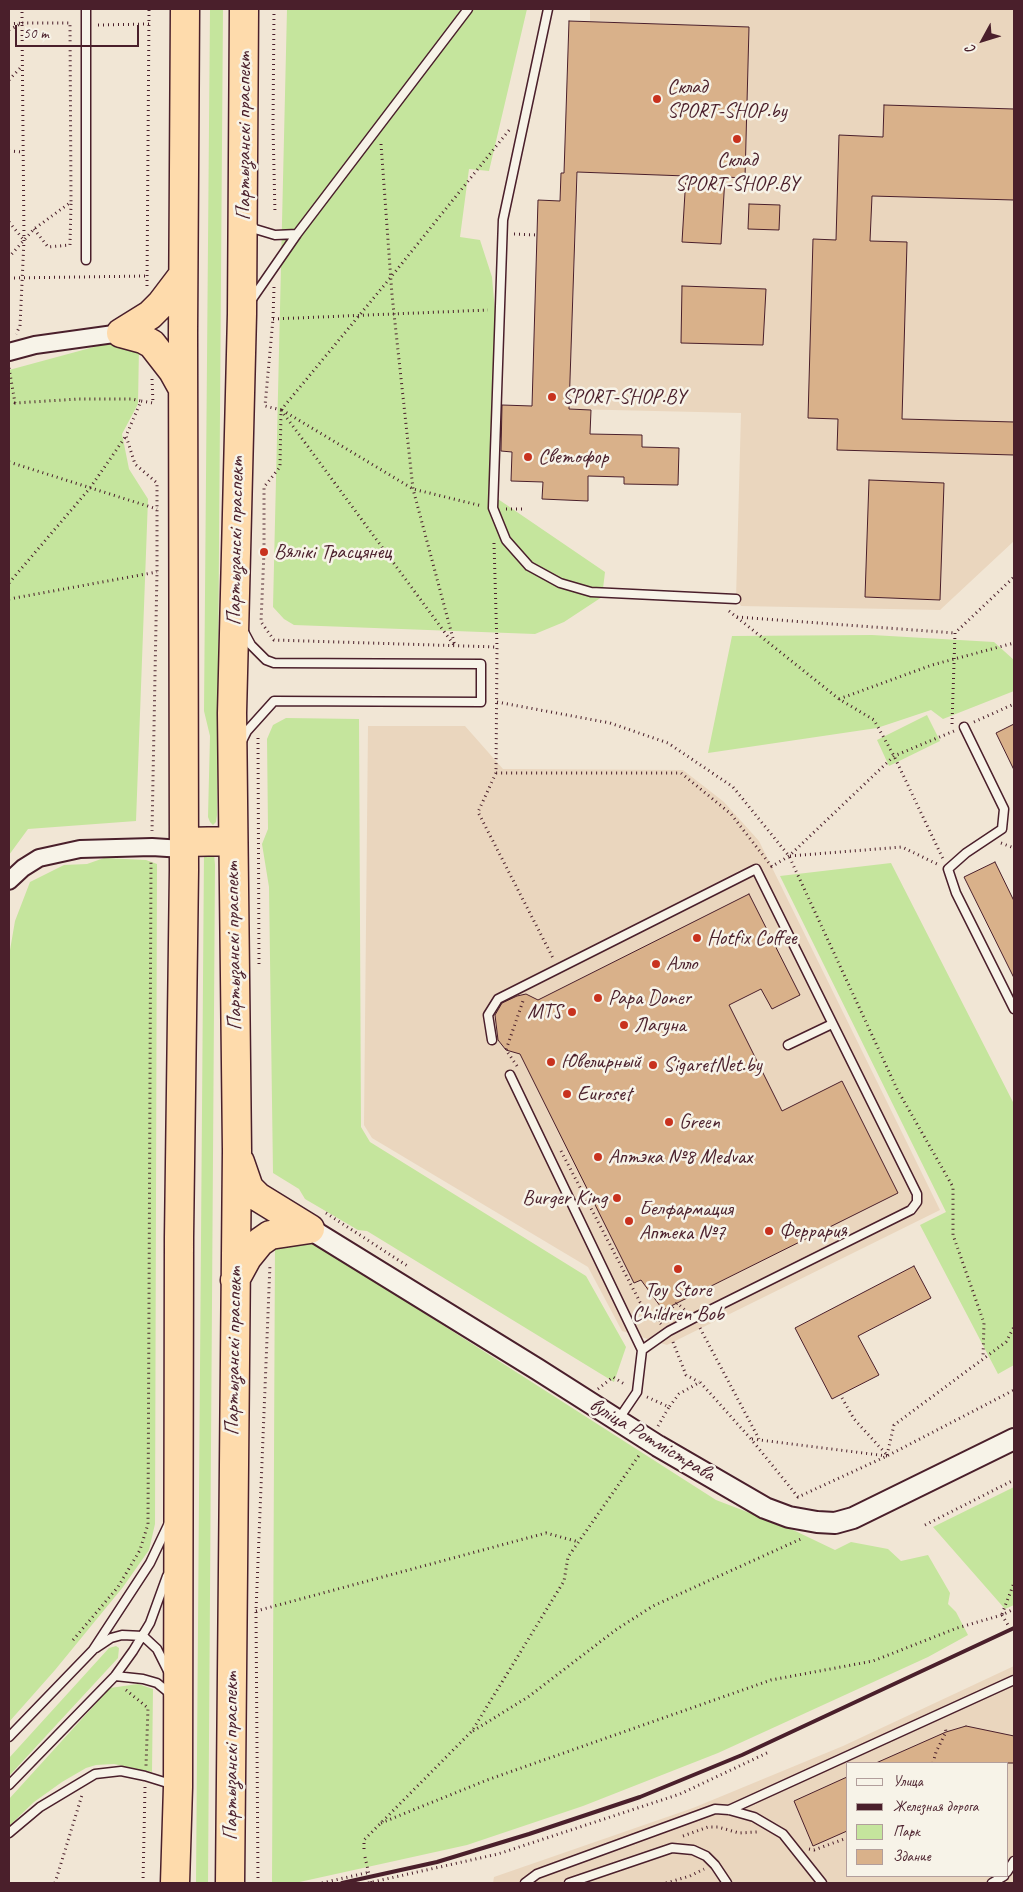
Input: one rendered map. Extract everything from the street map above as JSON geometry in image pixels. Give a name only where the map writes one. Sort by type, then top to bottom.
[{"type":"highway","points":[[175,1883],[179,1721],[179,1237],[184,845],[183,275],[185,9]]},
{"type":"highway","name":"Партызанскі праспект","points":[[230,1883],[237,1151],[232,713],[242,314],[244,9]]},
{"type":"highway","points":[[121,333],[150,315],[183,275]]},
{"type":"highway","points":[[121,333],[143,338],[152,344],[173,371],[184,390]]},
{"type":"highway","points":[[184,845],[233,842]]},
{"type":"highway","points":[[237,1151],[249,1188],[258,1197],[310,1229]]},
{"type":"highway","points":[[235,1280],[247,1258],[270,1235],[310,1229]]},
{"type":"street","points":[[14,347],[121,333]]},
{"type":"street","points":[[9,881],[23,868],[40,858],[80,849],[184,845]]},
{"type":"street","name":"вуліца Ротмістрава","points":[[310,1229],[658,1446],[765,1508],[788,1517],[835,1523],[853,1518],[1014,1439]]},
{"type":"lane","points":[[242,314],[297,234],[468,9]]},
{"type":"lane","points":[[548,9],[503,220],[493,508],[506,540],[529,566],[560,583],[591,592],[736,599]]},
{"type":"lane","points":[[86,10],[86,260]]},
{"type":"lane","points":[[243,217],[255,229],[281,236],[297,234]]},
{"type":"lane","points":[[232,774],[240,744],[247,731],[274,701],[481,702],[481,664],[274,663],[266,660],[252,645],[242,629],[235,599]]},
{"type":"lane","points":[[964,727],[1004,809],[1002,829],[966,853],[948,869],[956,894],[1014,1009]]},
{"type":"lane","points":[[492,1040],[488,1016],[498,999],[756,869],[917,1194],[917,1202],[911,1210],[668,1331],[642,1350]]},
{"type":"lane","points":[[788,1046],[832,1024]]},
{"type":"lane","points":[[510,1075],[642,1350],[637,1392],[618,1420]]},
{"type":"lane","points":[[9,1737],[93,1650],[150,1564],[169,1524],[178,1478]]},
{"type":"lane","points":[[9,1785],[115,1676],[143,1636],[163,1590],[179,1538]]},
{"type":"lane","points":[[93,1650],[111,1638],[122,1635],[143,1636],[157,1649],[170,1674],[179,1721]]},
{"type":"lane","points":[[115,1676],[143,1679],[157,1684],[168,1692],[179,1721]]},
{"type":"lane","points":[[729,1810],[1013,1681]]},
{"type":"lane","points":[[9,1833],[40,1806],[94,1774],[122,1771],[145,1776],[178,1787]]},
{"type":"lane","points":[[525,1883],[537,1874],[715,1809],[729,1810],[754,1817],[783,1834],[822,1883]]},
{"type":"lane","points":[[570,1883],[672,1848],[685,1848],[706,1856],[715,1865],[727,1883]]},
{"type":"path","points":[[14,347],[20,326],[24,240],[22,9]]},
{"type":"path","points":[[147,287],[149,9]]},
{"type":"path","points":[[274,9],[273,127],[275,214]]},
{"type":"path","points":[[9,30],[22,23]]},
{"type":"path","points":[[34,229],[48,247],[70,245],[70,23]]},
{"type":"path","points":[[9,24],[148,24]]},
{"type":"path","points":[[9,80],[22,66]]},
{"type":"path","points":[[497,647],[274,640],[261,622],[264,487],[280,467],[281,410],[392,277],[527,108]]},
{"type":"path","points":[[379,126],[394,313],[413,489],[455,646]]},
{"type":"path","points":[[9,151],[23,152]]},
{"type":"path","points":[[9,257],[34,229],[71,202]]},
{"type":"path","points":[[9,222],[24,240]]},
{"type":"path","points":[[503,234],[537,235]]},
{"type":"path","points":[[9,278],[147,276]]},
{"type":"path","points":[[274,287],[265,406],[281,410],[413,489],[493,508],[522,509]]},
{"type":"path","points":[[273,319],[501,310]]},
{"type":"path","points":[[9,365],[15,403]]},
{"type":"path","points":[[9,403],[88,399],[132,399],[153,403],[152,373]]},
{"type":"path","points":[[9,583],[90,488],[126,436],[141,401]]},
{"type":"path","points":[[281,410],[455,646]]},
{"type":"path","points":[[74,1640],[118,1587],[140,1550],[148,1524],[149,1077],[157,483],[134,464],[126,436]]},
{"type":"path","points":[[9,462],[156,509]]},
{"type":"path","points":[[493,508],[497,647],[496,773],[478,812],[559,969]]},
{"type":"path","points":[[9,599],[157,572]]},
{"type":"path","points":[[952,732],[955,633],[1014,577]]},
{"type":"path","points":[[714,598],[839,700],[874,720],[894,756],[948,869]]},
{"type":"path","points":[[736,616],[955,633]]},
{"type":"path","points":[[839,700],[932,666],[1014,643]]},
{"type":"path","points":[[497,702],[610,723],[668,744],[733,787],[789,856],[897,1088],[953,1187],[953,1235],[984,1323],[983,1358]]},
{"type":"path","points":[[789,856],[894,756],[1014,704]]},
{"type":"path","points":[[259,976],[258,738],[263,731]]},
{"type":"path","points":[[496,773],[681,773],[730,814],[772,867]]},
{"type":"path","points":[[789,856],[902,847],[948,869]]},
{"type":"path","points":[[521,1073],[506,1050],[526,994]]},
{"type":"path","points":[[558,1143],[640,1302],[668,1331],[686,1375],[700,1382]]},
{"type":"path","points":[[258,1883],[256,1611],[270,1260]]},
{"type":"path","points":[[658,1321],[676,1303],[694,1318],[759,1439]]},
{"type":"path","points":[[887,1456],[894,1424],[1006,1342],[1014,1327]]},
{"type":"path","points":[[842,1398],[854,1419],[887,1456]]},
{"type":"path","points":[[751,1439],[887,1456]]},
{"type":"path","points":[[364,1849],[364,1840],[472,1731],[564,1581],[568,1557],[639,1456]]},
{"type":"path","points":[[925,1525],[1014,1480]]},
{"type":"path","points":[[472,1731],[528,1697],[617,1628],[653,1606],[835,1523]]},
{"type":"path","points":[[256,1611],[546,1533],[579,1542]]},
{"type":"path","points":[[1002,1615],[1014,1584]]},
{"type":"path","points":[[381,1823],[487,1780],[771,1680],[873,1661],[956,1628],[1002,1615],[1014,1609]]},
{"type":"path","points":[[1002,1615],[1008,1625]]},
{"type":"path","points":[[123,1686],[148,1708],[143,1883]]},
{"type":"path","points":[[933,1762],[946,1732],[945,1726]]},
{"type":"path","points":[[365,1857],[370,1872],[370,1883],[498,1854],[680,1794],[769,1752]]},
{"type":"path","points":[[55,1883],[88,1777]]},
{"type":"path","points":[[666,1883],[690,1876],[708,1866]]},
{"type":"path","points":[[322,1883],[370,1872]]},
{"type":"shaded area","points":[[590,9],[1014,9],[1014,541],[940,610],[741,606],[736,599],[741,413],[569,409],[578,172],[745,178],[749,27],[590,21]]},
{"type":"shaded area","points":[[368,726],[465,726],[503,769],[683,770],[724,802],[759,841],[940,1210],[667,1345],[622,1331],[588,1267],[372,1138],[364,1125]]},
{"type":"shaded area","points":[[1014,1666],[1014,1883],[493,1883],[494,1877],[693,1808],[843,1746]]},
{"type":"green space","points":[[210,9],[223,9],[217,815],[216,822],[213,825],[208,817],[210,736],[204,711]]},
{"type":"green space","points":[[287,9],[527,9],[489,171],[469,169],[460,237],[480,240],[492,277],[499,357],[492,495],[605,572],[602,597],[564,622],[535,634],[294,625],[284,619],[273,607]]},
{"type":"green space","points":[[128,341],[139,347],[138,404],[122,434],[129,469],[148,499],[136,821],[28,829],[9,855],[9,370],[105,344]]},
{"type":"green space","points":[[872,635],[994,642],[1014,660],[1014,691],[943,719],[931,710],[877,728],[708,753],[732,636]]},
{"type":"green space","points":[[927,715],[940,741],[889,766],[877,740]]},
{"type":"green space","points":[[286,718],[359,719],[361,1127],[370,1142],[586,1276],[626,1347],[614,1382],[367,1231],[358,1230],[305,1199],[299,1189],[273,1173],[269,887],[262,844],[268,829],[267,739],[273,725]]},
{"type":"green space","points":[[204,852],[214,853],[215,865],[208,1883],[196,1883]]},
{"type":"green space","points":[[104,858],[146,860],[157,864],[155,1524],[149,1550],[123,1587],[55,1670],[9,1722],[9,956],[15,921],[30,882],[64,865],[87,864]]},
{"type":"green space","points":[[891,863],[1014,1104],[1014,1365],[998,1374],[920,1225],[946,1212],[780,876]]},
{"type":"green space","points":[[275,1241],[313,1242],[716,1500],[789,1528],[835,1550],[851,1542],[888,1549],[901,1561],[928,1555],[950,1593],[948,1604],[956,1612],[968,1635],[928,1657],[718,1753],[583,1806],[467,1845],[295,1883],[272,1883]]},
{"type":"green space","points":[[1014,1487],[1014,1605],[1005,1609],[933,1527]]},
{"type":"green space","points":[[116,1646],[119,1648],[118,1658],[9,1776],[9,1758],[109,1648]]},
{"type":"green space","points":[[138,1684],[153,1689],[152,1772],[114,1764],[96,1765],[86,1768],[34,1802],[9,1826],[9,1799],[110,1688]]},
{"type":"building","points":[[569,21],[749,27],[745,178],[725,177],[721,244],[682,242],[686,176],[577,172],[569,409],[591,410],[590,434],[642,435],[642,447],[679,448],[678,485],[624,484],[624,477],[588,476],[588,501],[542,499],[543,482],[511,481],[512,452],[501,451],[502,405],[532,406],[538,200],[560,201],[561,173],[564,173]]},
{"type":"building","points":[[884,105],[1014,109],[1014,200],[872,196],[870,241],[907,242],[902,419],[1014,422],[1014,455],[837,450],[838,419],[808,418],[813,239],[836,240],[839,135],[883,137]]},
{"type":"building","points":[[749,204],[780,205],[779,230],[748,229]]},
{"type":"building","points":[[682,286],[766,289],[763,345],[681,343]]},
{"type":"building","points":[[869,480],[944,483],[940,600],[865,597]]},
{"type":"building","points":[[1014,724],[1014,770],[996,733]]},
{"type":"building","points":[[995,862],[1014,901],[1014,978],[964,877]]},
{"type":"building","points":[[749,894],[800,995],[772,1009],[761,989],[729,1005],[782,1111],[842,1081],[898,1193],[663,1310],[641,1280],[634,1283],[520,1054],[506,1050],[498,1040],[495,1015],[502,1003],[526,994],[538,1000]]},
{"type":"building","points":[[914,1266],[931,1298],[858,1336],[879,1375],[832,1399],[795,1328]]},
{"type":"building","points":[[966,1726],[1014,1736],[1014,1763],[878,1762],[946,1732]]},
{"type":"building","points":[[846,1777],[846,1831],[813,1846],[794,1801]]},
{"type":"railway","points":[[342,1883],[437,1862],[640,1797],[742,1755],[1014,1628]]},
{"type":"place","name":"Склад SPORT-SHOP.by","points":[[657,99]]},
{"type":"place","name":"Склад SPORT-SHOP.BY","points":[[737,139]]},
{"type":"place","name":"SPORT-SHOP.BY","points":[[552,397]]},
{"type":"place","name":"Светофор","points":[[528,457]]},
{"type":"place","name":"Вялікі Трасцянец","points":[[264,552]]},
{"type":"place","name":"Hotfix Coffee","points":[[697,938]]},
{"type":"place","name":"Алло","points":[[656,964]]},
{"type":"place","name":"Papa Doner","points":[[598,998]]},
{"type":"place","name":"MTS","points":[[572,1012]]},
{"type":"place","name":"Лагуна","points":[[624,1025]]},
{"type":"place","name":"Ювелирный","points":[[551,1062]]},
{"type":"place","name":"SigaretNet.by","points":[[653,1065]]},
{"type":"place","name":"Euroset","points":[[567,1094]]},
{"type":"place","name":"Green","points":[[669,1122]]},
{"type":"place","name":"Аптэка №8 Medvax","points":[[598,1157]]},
{"type":"place","name":"Burger King","points":[[617,1198]]},
{"type":"place","name":"Белфармация Аптека №7","points":[[629,1221]]},
{"type":"place","name":"Феррария","points":[[769,1231]]},
{"type":"place","name":"Toy Store Children Bob","points":[[678,1269]]}]
